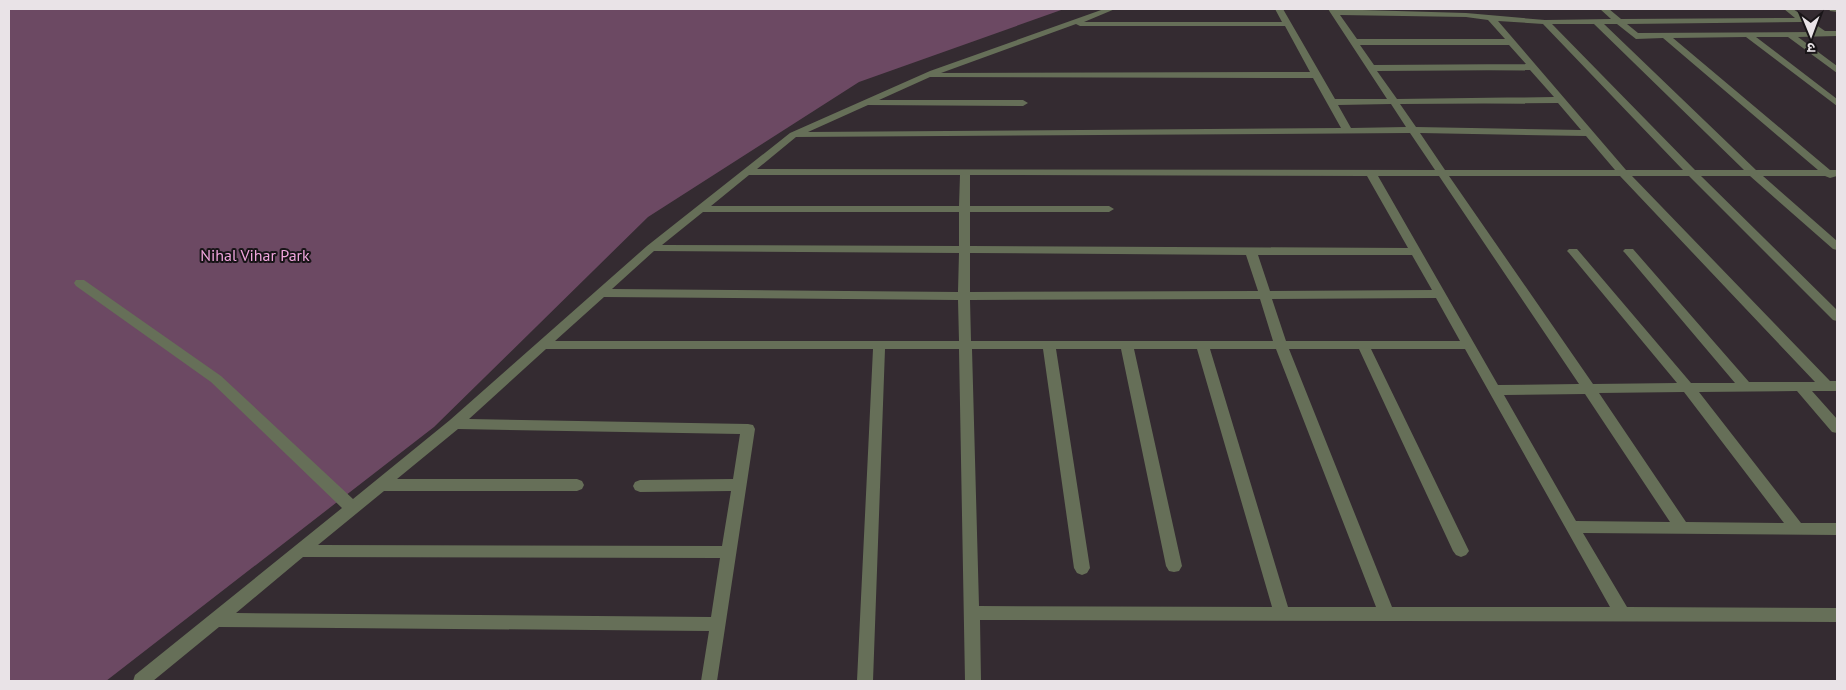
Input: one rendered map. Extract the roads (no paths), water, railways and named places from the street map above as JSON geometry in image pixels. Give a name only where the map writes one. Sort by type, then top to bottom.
[{"type":"street","points":[[141,681],[455,424],[651,248],[793,135],[926,76],[1111,9]]},
{"type":"street","points":[[1278,9],[1348,131]]},
{"type":"street","points":[[1604,9],[1636,36],[1837,33]]},
{"type":"street","points":[[1788,9],[1823,34]]},
{"type":"street","points":[[1833,9],[1837,10]]},
{"type":"street","points":[[1333,11],[1466,15],[1545,22],[1805,20]]},
{"type":"street","points":[[1333,11],[1441,173],[1591,389],[1682,528]]},
{"type":"street","points":[[1491,18],[1624,173],[1833,386]]},
{"type":"street","points":[[1545,22],[1692,173],[1837,317]]},
{"type":"street","points":[[1597,22],[1753,173],[1837,247]]},
{"type":"street","points":[[1069,24],[1287,24]]},
{"type":"street","points":[[1789,34],[1837,70]]},
{"type":"street","points":[[1748,35],[1837,104]]},
{"type":"street","points":[[1665,36],[1832,173],[1837,181]]},
{"type":"street","points":[[1354,42],[1510,42]]},
{"type":"street","points":[[1371,68],[1532,67]]},
{"type":"street","points":[[926,76],[1316,75]]},
{"type":"street","points":[[1332,102],[1561,100]]},
{"type":"street","points":[[865,103],[1023,103]]},
{"type":"street","points":[[793,135],[1413,130],[1589,133]]},
{"type":"street","points":[[747,172],[1832,173]]},
{"type":"street","points":[[965,172],[964,296],[973,681]]},
{"type":"street","points":[[1371,173],[1622,614]]},
{"type":"street","points":[[700,209],[964,208],[1109,210]]},
{"type":"street","points":[[651,248],[1415,252]]},
{"type":"street","points":[[1573,250],[1688,388],[1797,528]]},
{"type":"street","points":[[1629,250],[1746,387]]},
{"type":"street","points":[[1252,251],[1264,295],[1281,345],[1386,614]]},
{"type":"street","points":[[80,283],[216,379],[352,508]]},
{"type":"street","points":[[600,293],[964,296],[1440,294]]},
{"type":"street","points":[[544,345],[1470,345]]},
{"type":"street","points":[[865,681],[879,345]]},
{"type":"street","points":[[1202,345],[1282,613]]},
{"type":"street","points":[[1363,345],[1460,551]]},
{"type":"street","points":[[1049,346],[1082,568]]},
{"type":"street","points":[[1127,346],[1174,566]]},
{"type":"street","points":[[1494,390],[1833,386]]},
{"type":"street","points":[[1800,387],[1837,428]]},
{"type":"street","points":[[455,424],[748,429],[709,681]]},
{"type":"street","points":[[381,484],[577,485]]},
{"type":"street","points":[[640,486],[740,485]]},
{"type":"street","points":[[1572,528],[1837,528]]},
{"type":"street","points":[[300,551],[729,552]]},
{"type":"street","points":[[972,613],[1837,614]]},
{"type":"street","points":[[215,620],[718,624]]},
{"type":"park label","name":"Nihal Vihar Park","points":[[255,255]]}]
